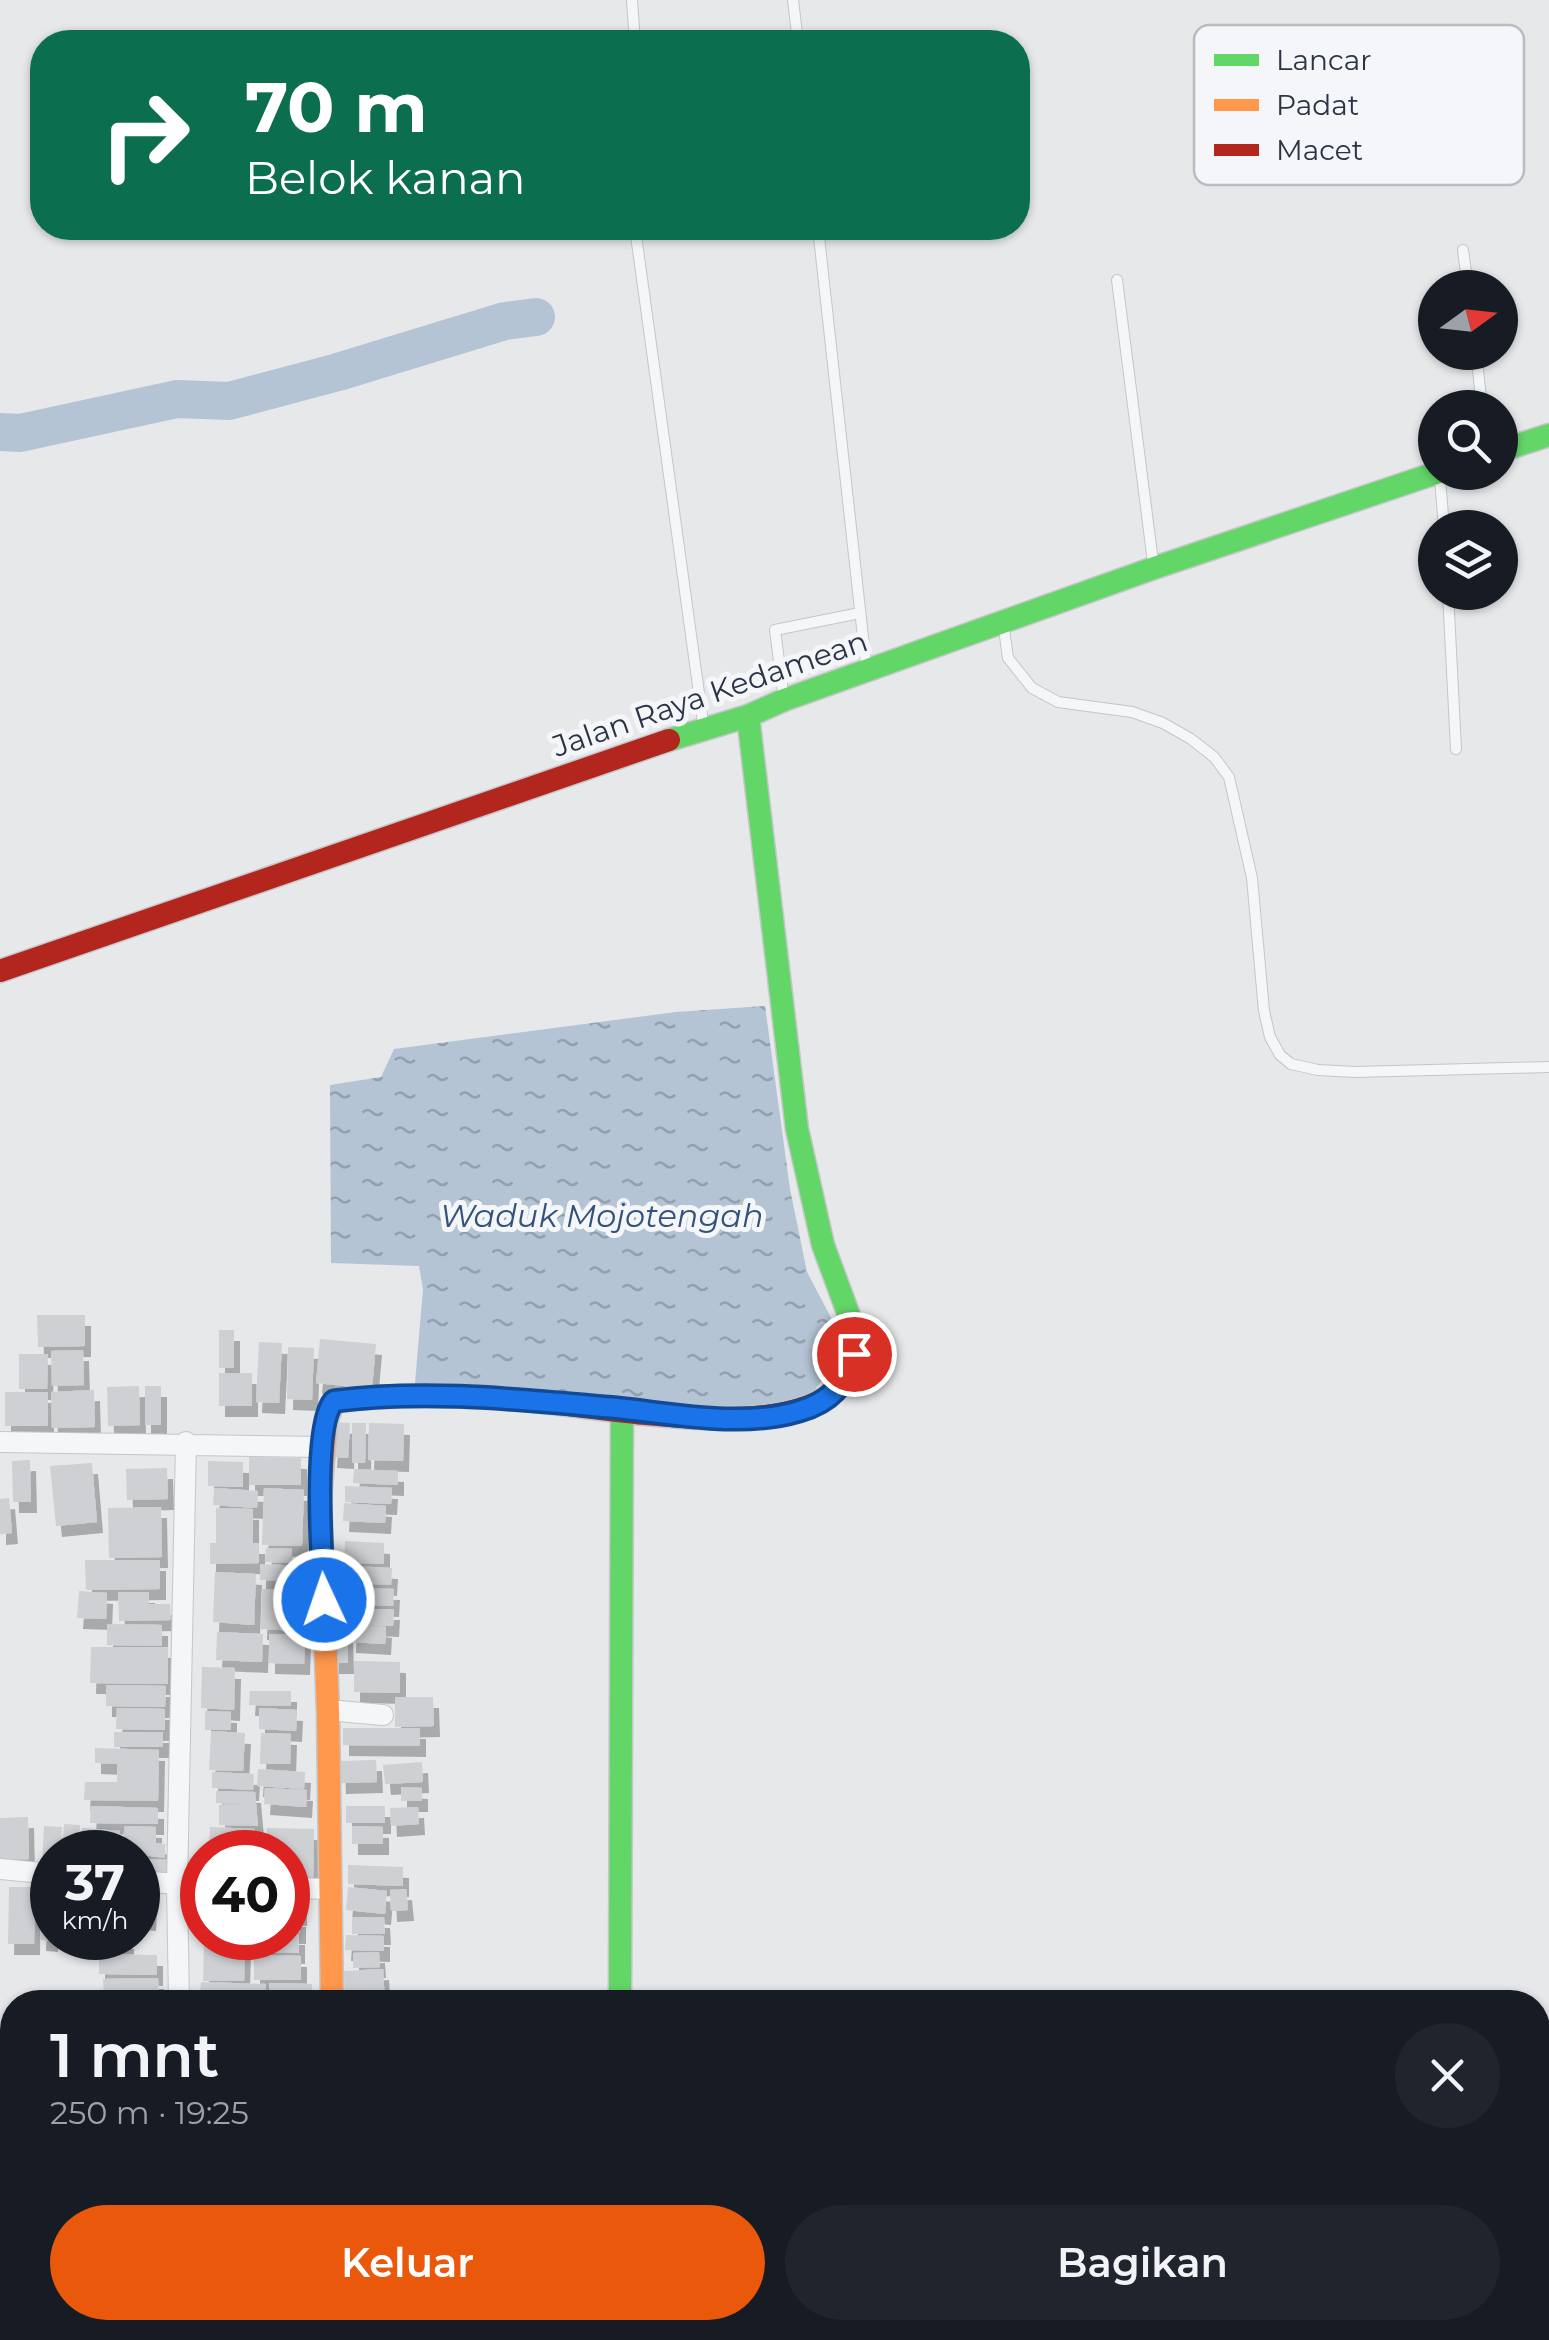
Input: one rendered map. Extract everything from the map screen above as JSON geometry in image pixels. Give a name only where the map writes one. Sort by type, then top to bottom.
[{"type":"main road","points":[[1518,445],[1549,434]]},
{"type":"main road","name":"Jalan Raya Kedamean","points":[[0,971],[748,716],[1154,568],[1418,479]]},
{"type":"main road","points":[[332,1990],[328,1710],[320,1526],[322,1446],[329,1407],[334,1401],[383,1395],[454,1396],[686,1418],[767,1416],[797,1412],[834,1395],[848,1376],[854,1354],[854,1328],[849,1306],[827,1258],[797,1128],[748,716]]},
{"type":"main road","points":[[620,1990],[622,1409]]},
{"type":"street","points":[[0,1442],[322,1446]]},
{"type":"street","points":[[179,1990],[177,1885],[186,1442]]},
{"type":"street","points":[[328,1710],[383,1715]]},
{"type":"street","points":[[0,1869],[30,1872]]},
{"type":"street","points":[[160,1883],[180,1885]]},
{"type":"street","points":[[310,1889],[330,1889]]},
{"type":"lane","points":[[632,0],[634,30]]},
{"type":"lane","points":[[793,0],[797,30]]},
{"type":"lane","points":[[636,240],[704,728]]},
{"type":"lane","points":[[819,240],[866,670]]},
{"type":"lane","points":[[1463,250],[1466,270]]},
{"type":"lane","points":[[1117,280],[1154,568]]},
{"type":"lane","points":[[1449,610],[1456,748]]},
{"type":"lane","points":[[784,700],[775,630],[860,613]]},
{"type":"lane","points":[[1002,622],[1008,658],[1032,688],[1058,702],[1132,712],[1163,723],[1192,739],[1229,777],[1252,878],[1267,1024],[1280,1055],[1291,1064],[1355,1072],[1549,1067]]},
{"type":"water","name":"Waduk Mojotengah","points":[[765,1006],[790,1189],[807,1272],[837,1329],[827,1374],[797,1412],[414,1395],[423,1289],[419,1266],[331,1263],[330,1085],[381,1077],[394,1049],[676,1012]]},
{"type":"building","points":[[37,1315],[85,1315],[85,1346],[38,1347]]},
{"type":"building","points":[[219,1330],[234,1330],[234,1368],[219,1368]]},
{"type":"building","points":[[320,1339],[376,1344],[372,1389],[316,1383]]},
{"type":"building","points":[[259,1342],[282,1343],[279,1403],[256,1402]]},
{"type":"building","points":[[288,1347],[314,1348],[312,1400],[287,1399]]},
{"type":"building","points":[[83,1350],[84,1385],[52,1386],[51,1351]]},
{"type":"building","points":[[19,1354],[48,1354],[47,1389],[19,1389]]},
{"type":"building","points":[[219,1373],[252,1373],[252,1406],[219,1406]]},
{"type":"building","points":[[139,1386],[140,1425],[108,1426],[107,1387]]},
{"type":"building","points":[[145,1386],[161,1386],[161,1425],[145,1425]]},
{"type":"building","points":[[94,1390],[95,1427],[52,1428],[51,1392]]},
{"type":"building","points":[[5,1392],[48,1392],[48,1426],[5,1426]]},
{"type":"building","points":[[333,1422],[350,1423],[348,1458],[331,1457]]},
{"type":"building","points":[[352,1423],[366,1423],[365,1463],[352,1463]]},
{"type":"building","points":[[369,1423],[404,1424],[403,1461],[368,1460]]},
{"type":"building","points":[[249,1457],[301,1458],[301,1485],[249,1485]]},
{"type":"building","points":[[30,1460],[31,1502],[13,1502],[12,1461]]},
{"type":"building","points":[[208,1461],[243,1462],[243,1487],[208,1486]]},
{"type":"building","points":[[92,1463],[97,1522],[56,1526],[50,1466]]},
{"type":"building","points":[[167,1468],[168,1499],[127,1500],[126,1469]]},
{"type":"building","points":[[354,1469],[398,1471],[398,1485],[353,1483]]},
{"type":"building","points":[[345,1486],[392,1488],[391,1504],[345,1502]]},
{"type":"building","points":[[214,1488],[258,1491],[257,1508],[213,1505]]},
{"type":"building","points":[[264,1488],[304,1490],[302,1546],[262,1545]]},
{"type":"building","points":[[9,1498],[12,1533],[0,1534],[0,1499]]},
{"type":"building","points":[[344,1503],[386,1506],[385,1523],[343,1521]]},
{"type":"building","points":[[161,1507],[162,1557],[109,1558],[108,1508]]},
{"type":"building","points":[[216,1508],[253,1509],[253,1543],[259,1543],[259,1563],[210,1564],[210,1543],[216,1543]]},
{"type":"building","points":[[345,1541],[384,1543],[384,1564],[344,1563]]},
{"type":"building","points":[[266,1548],[292,1549],[292,1563],[265,1562]]},
{"type":"building","points":[[85,1560],[160,1560],[160,1589],[86,1590]]},
{"type":"building","points":[[260,1564],[305,1566],[305,1581],[260,1580]]},
{"type":"building","points":[[353,1566],[392,1568],[391,1585],[352,1583]]},
{"type":"building","points":[[215,1572],[256,1574],[254,1625],[213,1622]]},
{"type":"building","points":[[334,1588],[347,1588],[347,1620],[334,1620]]},
{"type":"building","points":[[351,1588],[394,1589],[393,1606],[351,1605]]},
{"type":"building","points":[[262,1589],[302,1590],[300,1631],[261,1629]]},
{"type":"building","points":[[79,1591],[107,1593],[106,1619],[77,1618]]},
{"type":"building","points":[[118,1592],[149,1592],[149,1604],[170,1604],[171,1620],[119,1621]]},
{"type":"building","points":[[351,1609],[394,1609],[393,1626],[368,1625],[386,1627],[385,1644],[350,1642]]},
{"type":"building","points":[[107,1624],[162,1625],[162,1646],[107,1645]]},
{"type":"building","points":[[347,1625],[348,1663],[333,1663],[333,1626]]},
{"type":"building","points":[[217,1632],[263,1634],[262,1662],[216,1660]]},
{"type":"building","points":[[269,1634],[305,1635],[304,1664],[269,1663]]},
{"type":"building","points":[[91,1647],[168,1647],[168,1684],[90,1683]]},
{"type":"building","points":[[354,1661],[400,1662],[400,1693],[354,1692]]},
{"type":"building","points":[[202,1667],[235,1668],[234,1710],[201,1708]]},
{"type":"building","points":[[106,1685],[166,1686],[165,1707],[106,1706]]},
{"type":"building","points":[[250,1691],[291,1691],[291,1706],[249,1705]]},
{"type":"building","points":[[395,1697],[433,1697],[434,1726],[395,1727]]},
{"type":"building","points":[[117,1708],[165,1709],[165,1730],[116,1729]]},
{"type":"building","points":[[259,1708],[297,1710],[296,1731],[259,1729]]},
{"type":"building","points":[[205,1711],[231,1712],[231,1730],[205,1730]]},
{"type":"building","points":[[343,1728],[420,1728],[420,1746],[343,1745]]},
{"type":"building","points":[[211,1731],[245,1733],[243,1771],[209,1770]]},
{"type":"building","points":[[114,1732],[163,1732],[163,1747],[114,1747]]},
{"type":"building","points":[[261,1733],[291,1734],[290,1764],[260,1764]]},
{"type":"building","points":[[95,1748],[159,1750],[158,1801],[84,1800],[85,1782],[117,1782],[117,1764],[95,1763]]},
{"type":"building","points":[[376,1760],[377,1782],[340,1783],[339,1761]]},
{"type":"building","points":[[422,1762],[423,1782],[385,1784],[383,1765]]},
{"type":"building","points":[[258,1769],[305,1772],[304,1789],[257,1786]]},
{"type":"building","points":[[212,1772],[254,1774],[253,1790],[212,1788]]},
{"type":"building","points":[[401,1787],[422,1788],[422,1801],[401,1801]]},
{"type":"building","points":[[265,1788],[307,1790],[306,1807],[264,1804]]},
{"type":"building","points":[[216,1791],[255,1792],[258,1826],[219,1825],[219,1805],[248,1804],[216,1803]]},
{"type":"building","points":[[91,1806],[158,1808],[158,1824],[90,1823]]},
{"type":"building","points":[[346,1806],[385,1806],[385,1823],[346,1823]]},
{"type":"building","points":[[418,1807],[419,1824],[391,1826],[390,1808]]},
{"type":"building","points":[[28,1817],[29,1859],[0,1860],[0,1818]]},
{"type":"building","points":[[64,1824],[80,1825],[80,1830],[64,1830]]},
{"type":"building","points":[[44,1826],[62,1827],[62,1830],[44,1830]]},
{"type":"building","points":[[125,1826],[156,1827],[156,1830],[124,1830]]},
{"type":"building","points":[[352,1826],[383,1827],[383,1844],[352,1844]]},
{"type":"building","points":[[210,1827],[255,1829],[255,1830],[210,1830]]},
{"type":"building","points":[[314,1829],[313,1880],[310,1830],[267,1830]]},
{"type":"building","points":[[160,1843],[165,1844],[165,1858],[160,1857]]},
{"type":"building","points":[[160,1860],[170,1860],[169,1877],[160,1876]]},
{"type":"building","points":[[348,1865],[403,1867],[403,1886],[348,1884]]},
{"type":"building","points":[[9,1887],[30,1887],[30,1944],[8,1944]]},
{"type":"building","points":[[348,1887],[387,1891],[385,1914],[346,1910]]},
{"type":"building","points":[[406,1889],[408,1910],[391,1911],[390,1890]]},
{"type":"building","points":[[352,1917],[384,1917],[385,1934],[352,1934]]},
{"type":"building","points":[[346,1935],[384,1936],[384,1951],[345,1950]]},
{"type":"building","points":[[379,1952],[380,1967],[353,1968],[353,1953]]},
{"type":"building","points":[[99,1960],[157,1960],[157,1975],[99,1974]]},
{"type":"building","points":[[203,1960],[244,1960],[244,1981],[203,1981]]},
{"type":"building","points":[[254,1960],[301,1960],[301,1980],[254,1980]]},
{"type":"building","points":[[383,1969],[384,1990],[345,1990],[344,1971]]},
{"type":"building","points":[[158,1978],[159,1990],[104,1990],[103,1979]]},
{"type":"building","points":[[201,1982],[266,1984],[266,1990],[200,1990]]},
{"type":"building","points":[[269,1983],[312,1984],[312,1990],[269,1990]]},
{"type":"waterway","points":[[0,432],[20,433],[177,399],[229,401],[505,321],[536,317]]},
{"type":"traffic: fast","points":[[1518,445],[1549,435]]},
{"type":"traffic: fast","points":[[669,740],[748,716],[1154,568],[1418,479]]},
{"type":"traffic: fast","points":[[748,716],[797,1129],[823,1245],[854,1329],[852,1365],[838,1388]]},
{"type":"traffic: fast","points":[[620,1990],[622,1409]]},
{"type":"traffic: slow","points":[[332,1990],[320,1499],[326,1421],[334,1401],[353,1399]]},
{"type":"traffic: jam","points":[[0,971],[669,740]]},
{"type":"traffic: jam","points":[[353,1399],[495,1398],[636,1413],[731,1418],[774,1415],[811,1405],[838,1388]]},
{"type":"route","points":[[324,1600],[320,1526],[322,1446],[329,1407],[334,1401],[383,1395],[454,1396],[686,1418],[767,1416],[797,1412],[834,1395],[848,1376],[854,1354]]}]
